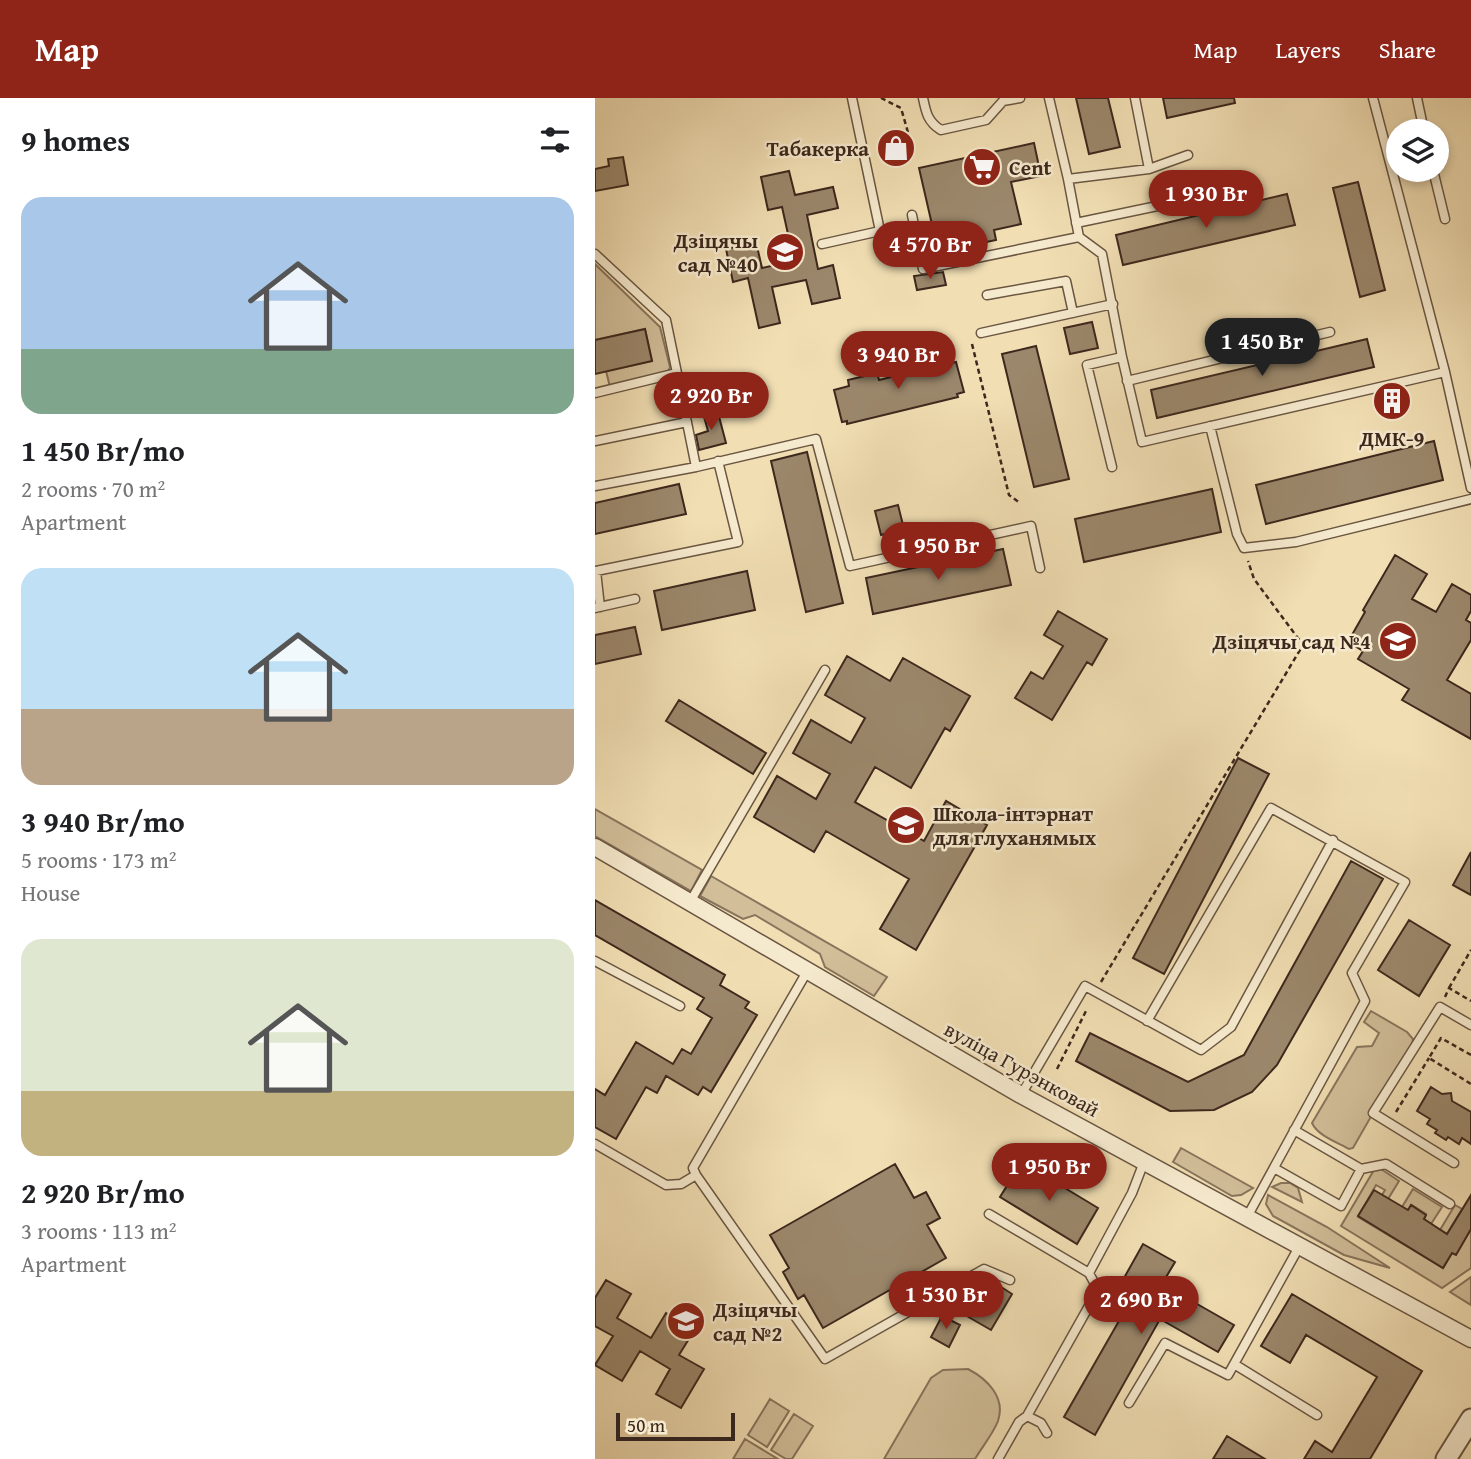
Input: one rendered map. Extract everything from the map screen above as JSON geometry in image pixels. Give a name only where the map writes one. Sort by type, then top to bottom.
[{"type":"street","name":"вуліца Гурэнковай","points":[[595,847],[1021,1095],[1471,1339]]},
{"type":"street","points":[[1446,1459],[1471,1419]]},
{"type":"lane","points":[[822,244],[880,231],[852,98]]},
{"type":"lane","points":[[923,98],[925,113],[931,124],[941,130],[986,120],[1003,101],[1020,98]]},
{"type":"lane","points":[[1049,98],[1079,237],[1103,254],[1122,357],[1142,442],[1445,372]]},
{"type":"lane","points":[[1135,98],[1149,169]]},
{"type":"lane","points":[[1373,98],[1445,372],[1471,488]]},
{"type":"lane","points":[[1417,98],[1422,119]]},
{"type":"lane","points":[[1068,179],[1149,169],[1188,155]]},
{"type":"lane","points":[[1436,182],[1444,219]]},
{"type":"lane","points":[[1076,223],[1253,186]]},
{"type":"lane","points":[[912,215],[923,269],[1079,237]]},
{"type":"lane","points":[[595,255],[666,320],[696,467]]},
{"type":"lane","points":[[987,295],[1066,281],[1073,313]]},
{"type":"lane","points":[[981,333],[1113,304]]},
{"type":"lane","points":[[1127,380],[1330,332]]},
{"type":"lane","points":[[1112,467],[1087,365],[1122,357]]},
{"type":"lane","points":[[595,393],[677,373]]},
{"type":"lane","points":[[595,441],[687,422]]},
{"type":"lane","points":[[1210,426],[1237,534],[1244,548],[1296,542],[1471,499]]},
{"type":"lane","points":[[595,486],[696,467],[816,439],[850,566],[1031,526],[1040,568]]},
{"type":"lane","points":[[635,599],[598,608],[596,571],[738,542],[718,461]]},
{"type":"lane","points":[[690,902],[825,670]]},
{"type":"lane","points":[[1147,1021],[1272,808],[1405,882],[1352,973],[1365,1001],[1247,1217]]},
{"type":"lane","points":[[1021,1095],[1085,986],[1201,1050],[1231,1027],[1333,840]]},
{"type":"lane","points":[[595,961],[680,1006]]},
{"type":"lane","points":[[808,970],[693,1168],[696,1175],[825,1359],[984,1269],[1010,1280]]},
{"type":"lane","points":[[1454,1163],[1373,1113],[1440,1007],[1471,1025]]},
{"type":"lane","points":[[1294,1130],[1361,1168],[1386,1164],[1450,1205]]},
{"type":"lane","points":[[595,1144],[666,1185],[681,1184],[696,1175]]},
{"type":"lane","points":[[1089,1273],[1132,1193],[1144,1162]]},
{"type":"lane","points":[[1274,1168],[1341,1206],[1361,1168]]},
{"type":"lane","points":[[989,1214],[1089,1273],[1098,1290],[1027,1416],[1019,1422],[998,1459]]},
{"type":"lane","points":[[1129,1403],[1165,1343],[1227,1375],[1299,1247]]},
{"type":"lane","points":[[1234,1364],[1317,1415]]},
{"type":"lane","points":[[1027,1416],[1041,1423],[1048,1433]]},
{"type":"path","points":[[881,98],[901,108],[911,143]]},
{"type":"path","points":[[972,344],[1003,477],[1009,495],[1020,503]]},
{"type":"path","points":[[1057,1069],[1095,992],[1303,645],[1254,579],[1244,548]]},
{"type":"path","points":[[1440,1007],[1471,950]]},
{"type":"path","points":[[1449,988],[1471,1001]]},
{"type":"path","points":[[1389,1121],[1441,1038],[1471,1055]]},
{"type":"path","points":[[1429,1058],[1471,1084]]},
{"type":"shaded area","points":[[595,264],[660,327],[670,367],[668,372],[610,387],[606,371],[652,361],[645,329],[595,340]]},
{"type":"shaded area","points":[[595,809],[702,870],[691,891],[595,836]]},
{"type":"shaded area","points":[[711,876],[887,977],[874,996],[825,967],[820,954],[755,915],[743,919],[700,896]]},
{"type":"shaded area","points":[[1371,1011],[1407,1032],[1413,1039],[1353,1148],[1349,1149],[1323,1135],[1312,1123],[1357,1047],[1372,1046],[1379,1033],[1364,1022]]},
{"type":"shaded area","points":[[1181,1148],[1253,1188],[1241,1195],[1232,1196],[1173,1162]]},
{"type":"shaded area","points":[[1381,1169],[1399,1181],[1388,1199],[1382,1195],[1385,1190],[1376,1185],[1358,1217],[1443,1268],[1452,1253],[1456,1254],[1471,1229],[1471,1268],[1442,1288],[1341,1226],[1374,1170]]},
{"type":"shaded area","points":[[1290,1183],[1298,1188],[1302,1202],[1272,1187]]},
{"type":"shaded area","points":[[1413,1189],[1442,1207],[1431,1224],[1424,1220],[1426,1214],[1412,1205],[1408,1211],[1402,1207]]},
{"type":"shaded area","points":[[1268,1195],[1327,1227],[1390,1268],[1344,1255],[1273,1216],[1266,1204]]},
{"type":"shaded area","points":[[1455,1205],[1471,1214],[1461,1211],[1447,1234],[1440,1230]]},
{"type":"shaded area","points":[[1471,1277],[1471,1305],[1450,1292]]},
{"type":"shaded area","points":[[968,1369],[982,1378],[993,1390],[1000,1412],[996,1426],[975,1459],[884,1459],[931,1378],[943,1370]]},
{"type":"shaded area","points":[[770,1399],[789,1411],[767,1447],[748,1435]]},
{"type":"shaded area","points":[[794,1414],[813,1426],[792,1459],[786,1459],[771,1450]]},
{"type":"shaded area","points":[[745,1439],[778,1459],[733,1459]]},
{"type":"building","points":[[1076,98],[1108,98],[1120,147],[1089,154]]},
{"type":"building","points":[[1163,98],[1234,98],[1235,103],[1167,118]]},
{"type":"building","points":[[1034,143],[1041,176],[1011,182],[1021,224],[994,230],[996,240],[953,249],[951,239],[936,242],[919,168]]},
{"type":"building","points":[[623,157],[628,185],[595,191],[595,169],[609,166],[608,159]]},
{"type":"building","points":[[789,171],[795,195],[833,187],[838,208],[807,215],[818,269],[833,265],[840,298],[812,304],[806,280],[772,287],[780,323],[759,328],[748,278],[733,282],[726,249],[756,242],[762,268],[794,261],[782,207],[768,210],[761,177]]},
{"type":"building","points":[[1358,182],[1385,290],[1360,297],[1333,188]]},
{"type":"building","points":[[1287,194],[1295,225],[1123,265],[1116,235]]},
{"type":"building","points":[[943,272],[946,285],[917,290],[914,276]]},
{"type":"building","points":[[1092,322],[1098,348],[1070,354],[1064,328]]},
{"type":"building","points":[[645,329],[652,361],[595,374],[595,340]]},
{"type":"building","points":[[1367,339],[1374,367],[1157,418],[1151,390]]},
{"type":"building","points":[[1036,346],[1069,479],[1034,487],[1002,354]]},
{"type":"building","points":[[937,358],[939,366],[956,362],[964,392],[957,394],[958,397],[847,424],[847,421],[842,422],[834,390],[849,386],[848,380],[877,373],[879,380],[907,373],[906,366]]},
{"type":"building","name":"ДМК-9","points":[[1400,393],[1403,405],[1383,409],[1381,397]]},
{"type":"building","points":[[717,409],[726,443],[699,450],[696,435],[708,431],[703,413]]},
{"type":"building","points":[[1434,441],[1443,480],[1266,524],[1256,485]]},
{"type":"building","points":[[807,452],[843,603],[806,612],[771,461]]},
{"type":"building","points":[[679,484],[686,514],[595,534],[595,503]]},
{"type":"building","points":[[1212,489],[1221,532],[1084,562],[1075,519]]},
{"type":"building","points":[[898,505],[904,529],[881,535],[875,511]]},
{"type":"building","points":[[1003,549],[1011,585],[873,614],[866,578]]},
{"type":"building","points":[[1395,555],[1427,574],[1412,599],[1436,612],[1452,584],[1471,595],[1471,611],[1466,620],[1471,623],[1471,640],[1447,680],[1471,694],[1471,739],[1402,700],[1409,689],[1358,659],[1363,651],[1348,642]]},
{"type":"building","points":[[747,571],[755,610],[662,630],[654,591]]},
{"type":"building","points":[[1058,611],[1107,639],[1092,665],[1087,662],[1052,720],[1015,698],[1031,672],[1043,679],[1063,646],[1044,635]]},
{"type":"building","points":[[635,627],[641,654],[595,664],[595,635]]},
{"type":"building","points":[[847,656],[890,681],[903,658],[970,696],[950,731],[945,728],[911,788],[875,767],[855,802],[924,841],[946,801],[987,825],[916,950],[880,929],[909,879],[826,831],[814,852],[754,817],[777,776],[816,799],[830,774],[793,753],[811,720],[851,743],[865,718],[825,695]]},
{"type":"building","points":[[679,700],[766,753],[753,774],[666,721]]},
{"type":"building","points":[[1238,758],[1269,774],[1164,974],[1133,958]]},
{"type":"building","points":[[1471,852],[1471,895],[1453,885]]},
{"type":"building","points":[[1351,861],[1383,879],[1277,1065],[1252,1092],[1214,1110],[1170,1111],[1076,1061],[1090,1033],[1188,1082],[1244,1055]]},
{"type":"building","points":[[595,900],[725,975],[720,985],[749,1002],[745,1008],[757,1015],[711,1092],[703,1087],[698,1095],[666,1076],[657,1093],[646,1087],[616,1139],[595,1127],[595,1089],[605,1095],[636,1042],[673,1064],[682,1049],[691,1054],[712,1018],[697,1009],[704,998],[595,935]]},
{"type":"building","points":[[1409,920],[1450,945],[1419,996],[1378,970]]},
{"type":"building","points":[[1431,1087],[1442,1094],[1451,1093],[1452,1101],[1471,1112],[1471,1144],[1462,1138],[1459,1144],[1448,1137],[1446,1140],[1427,1124],[1430,1119],[1417,1111]]},
{"type":"building","points":[[1022,1162],[1098,1208],[1077,1244],[1000,1197]]},
{"type":"building","points":[[895,1164],[914,1198],[926,1192],[940,1218],[927,1225],[946,1258],[823,1328],[804,1295],[798,1299],[783,1272],[789,1268],[770,1235]]},
{"type":"building","points":[[1374,1190],[1408,1210],[1411,1205],[1426,1215],[1424,1219],[1447,1234],[1471,1195],[1471,1229],[1456,1255],[1452,1253],[1443,1268],[1358,1216]]},
{"type":"building","points":[[1143,1244],[1175,1262],[1162,1284],[1234,1325],[1218,1352],[1160,1319],[1095,1435],[1064,1417],[1139,1286],[1124,1278]]},
{"type":"building","points":[[987,1278],[1012,1294],[991,1330],[965,1315]]},
{"type":"building","points":[[606,1280],[631,1294],[617,1318],[651,1338],[666,1313],[695,1329],[679,1355],[704,1369],[681,1408],[656,1394],[670,1369],[640,1351],[622,1381],[595,1365],[613,1336],[595,1326],[595,1298]]},
{"type":"building","points":[[1292,1294],[1422,1371],[1370,1459],[1304,1459],[1315,1441],[1332,1452],[1377,1377],[1306,1335],[1290,1363],[1261,1346]]},
{"type":"building","points":[[942,1316],[960,1325],[949,1347],[931,1337]]},
{"type":"building","points":[[1227,1436],[1265,1459],[1213,1459]]},
{"type":"place","name":"Табакерка","points":[[896,148]]},
{"type":"place","name":"Cent","points":[[982,167]]},
{"type":"place","name":"Дзіцячы сад №40","points":[[785,252]]},
{"type":"place","name":"ДМК-9","points":[[1392,401]]},
{"type":"place","name":"Дзіцячы сад №4","points":[[1398,641]]},
{"type":"place","name":"Школа-інтэрнат для глуханямых","points":[[906,825]]},
{"type":"place","name":"Дзіцячы сад №2","points":[[686,1321]]}]
